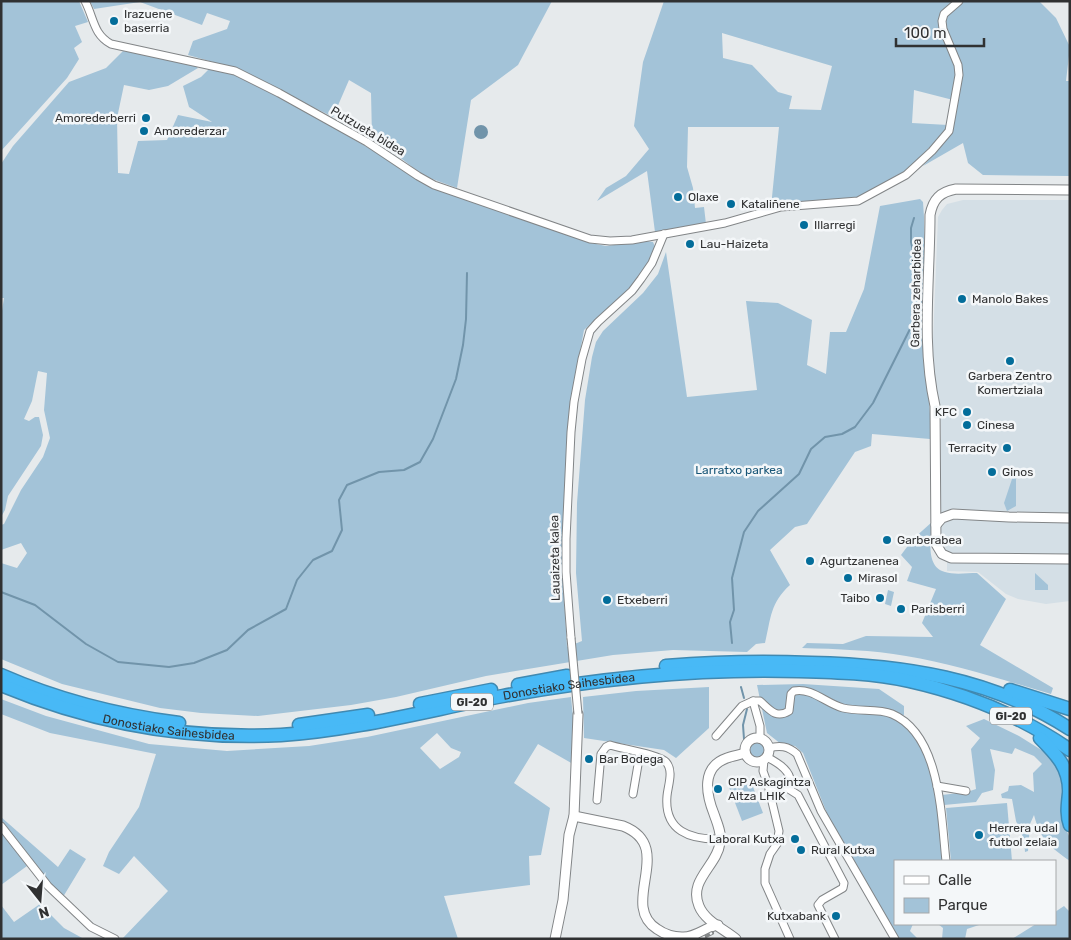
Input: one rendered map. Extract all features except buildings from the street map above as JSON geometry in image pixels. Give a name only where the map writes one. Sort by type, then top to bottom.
[{"type":"highway","name":"Donostiako Saihesbidea","points":[[1,675],[50,694],[112,712],[181,723],[231,727],[281,726],[325,722],[540,680],[632,668],[698,663],[778,662],[864,665],[923,672],[978,685],[1018,701],[1070,729]]},
{"type":"highway","name":"Donostiako Saihesbidea","points":[[1,685],[46,703],[109,720],[179,732],[248,736],[326,731],[542,689],[641,676],[698,672],[778,670],[863,674],[907,681],[948,691],[1007,713],[1070,750]]},
{"type":"highway","points":[[978,685],[1010,690],[1070,709]]},
{"type":"highway","points":[[948,691],[957,699],[996,715],[1040,738],[1070,759]]},
{"type":"highway","points":[[1040,738],[1066,769],[1069,786],[1068,806],[1070,824]]},
{"type":"street","name":"Putzueta bidea","points":[[85,1],[100,37],[111,44],[235,71],[280,93],[367,142],[434,185],[590,239],[610,241],[647,238],[726,223],[781,207],[858,201],[906,175],[932,151],[949,131],[958,65],[943,29],[942,21],[944,14],[959,1]]},
{"type":"street","name":"Garbera zeharbidea","points":[[1070,190],[956,189],[948,190],[936,199],[932,205],[930,215],[928,355],[931,389],[935,406],[936,544],[939,550],[946,557],[1070,559]]},
{"type":"street","name":"Lauaizeta kalea","points":[[555,939],[563,900],[569,835],[574,816],[578,714],[566,572],[566,539],[574,402],[582,358],[590,331],[632,291],[652,263],[664,234]]},
{"type":"street","points":[[647,238],[657,240],[660,247]]},
{"type":"street","points":[[936,525],[942,518],[953,514],[1070,518]]},
{"type":"street","points":[[716,736],[742,706],[754,702],[760,701],[772,712],[777,715],[783,715],[789,711],[791,694],[798,690],[810,692],[834,706],[845,709],[889,713],[907,723],[920,740],[932,763],[937,786],[946,860]]},
{"type":"street","points":[[754,702],[760,726],[760,739]]},
{"type":"street","points":[[790,939],[765,883],[764,875],[770,854],[778,839],[779,831],[763,772],[766,755],[765,742],[760,739],[752,740],[746,745],[745,753],[753,762],[757,762],[766,755],[783,746],[797,754],[826,821],[895,939]]},
{"type":"street","points":[[597,800],[601,754],[606,746],[610,745],[660,758],[669,766],[670,773],[666,805],[668,815],[676,828],[688,835],[721,839]]},
{"type":"street","points":[[633,794],[640,753]]},
{"type":"street","points":[[704,930],[705,923],[700,908],[698,891],[700,879],[718,852],[721,839],[707,795],[706,789],[709,775],[719,762],[745,753]]},
{"type":"street","points":[[766,755],[789,774],[790,778],[786,788],[782,791],[777,791],[768,785]]},
{"type":"street","points":[[937,786],[966,790]]},
{"type":"street","points":[[786,788],[798,795],[844,883],[843,888],[822,900],[818,905],[835,939]]},
{"type":"street","points":[[574,816],[623,826],[631,829],[642,839],[647,848],[648,862],[643,903],[647,920],[654,927],[670,936],[679,938],[692,936],[718,925]]},
{"type":"street","points":[[1,826],[48,886],[91,927],[115,939]]},
{"type":"street","points":[[698,891],[710,920],[704,930]]},
{"type":"street","points":[[700,908],[710,920],[736,939]]},
{"type":"shaded area","points":[[481,125],[486,127],[488,132],[486,137],[481,139],[476,137],[474,132],[476,127]]},
{"type":"shaded area","points":[[963,200],[1070,200],[1070,601],[1046,604],[1018,599],[1006,594],[978,572],[947,571],[947,562],[939,557],[941,430],[932,365],[938,217],[947,204]]},
{"type":"green space","points":[[1,1],[79,1],[88,22],[75,26],[82,42],[74,48],[79,59],[67,78],[1,151]]},
{"type":"green space","points":[[90,1],[552,1],[518,65],[471,100],[457,188],[424,176],[372,136],[371,93],[349,80],[333,117],[234,68],[188,55],[193,41],[227,29],[230,21],[207,13],[202,25],[140,2],[94,9]]},
{"type":"green space","points":[[664,1],[1039,1],[1056,18],[1070,47],[1066,81],[1070,81],[1070,176],[983,175],[968,163],[963,143],[923,166],[949,137],[953,127],[957,101],[914,90],[912,123],[948,125],[942,135],[906,171],[856,199],[786,203],[771,207],[779,127],[688,127],[687,167],[693,188],[695,208],[704,207],[706,224],[655,232],[647,171],[597,201],[606,188],[626,176],[649,149],[634,126],[643,62]],"holes":[[[722,33],[832,66],[821,110],[789,109],[792,96],[778,92],[752,65],[723,58]]]},
{"type":"green space","name":"Larratxo parkea","points":[[123,51],[192,63],[198,68],[168,86],[149,90],[124,85],[117,118],[118,173],[129,174],[138,141],[167,140],[178,115],[212,122],[189,107],[183,86],[201,77],[210,68],[230,73],[262,86],[403,168],[425,184],[591,243],[606,246],[646,241],[653,242],[656,249],[635,283],[584,330],[569,412],[562,562],[567,647],[582,641],[576,573],[577,503],[585,400],[592,357],[596,342],[603,331],[643,293],[658,274],[666,252],[687,397],[757,390],[746,301],[778,303],[812,320],[807,365],[826,374],[830,332],[846,332],[864,289],[880,206],[920,199],[923,202],[924,217],[925,345],[931,428],[930,439],[872,434],[871,446],[855,452],[807,524],[795,527],[770,550],[790,585],[778,598],[770,618],[765,643],[756,644],[747,652],[673,650],[613,655],[486,676],[396,697],[351,705],[258,716],[201,713],[160,708],[62,684],[1,659],[1,563],[17,568],[27,553],[21,543],[1,550],[1,525],[4,524],[21,490],[43,457],[50,438],[44,410],[47,373],[38,371],[32,401],[24,419],[29,421],[39,417],[43,435],[41,446],[8,496],[5,510],[1,517],[1,317],[4,298],[1,298],[1,164],[13,146],[69,82],[106,68]]},
{"type":"green space","points":[[1015,470],[1020,472],[1016,473],[1016,506],[1007,511],[1004,503]]},
{"type":"green space","points":[[932,522],[930,544],[934,564],[945,572],[977,573],[1006,599],[980,645],[1053,688],[1051,694],[924,659],[867,651],[802,648],[807,643],[843,644],[866,636],[933,637],[922,623],[936,589],[907,581],[912,567],[901,555],[913,539]]},
{"type":"green space","points":[[1035,573],[1048,585],[1048,590],[1035,590]]},
{"type":"green space","points":[[888,590],[894,592],[891,606],[885,604]]},
{"type":"green space","points":[[803,684],[879,689],[904,706],[904,715],[890,715],[906,728],[919,744],[928,761],[938,800],[944,860],[894,860],[894,925],[913,925],[910,931],[918,939],[899,939],[830,821],[803,753],[795,746],[781,744],[767,733],[757,685]]},
{"type":"green space","points":[[709,687],[709,728],[676,758],[664,750],[584,738],[583,697],[636,691]]},
{"type":"green space","points":[[571,697],[575,737],[573,764],[538,744],[514,783],[550,808],[541,855],[529,856],[530,885],[444,896],[458,939],[122,939],[168,891],[134,856],[119,874],[103,866],[109,852],[139,807],[156,754],[50,733],[1,714],[1,699],[46,716],[149,744],[227,751],[309,746],[367,737],[528,703]],"holes":[[[437,733],[451,748],[461,752],[459,757],[440,769],[420,748]]]},
{"type":"green space","points":[[984,719],[1019,736],[1052,759],[1061,775],[1063,823],[1070,838],[1070,861],[1047,842],[1039,830],[1034,815],[1030,824],[1028,851],[1025,852],[1024,840],[1016,821],[1012,799],[1002,798],[1001,794],[1008,791],[1009,786],[1021,785],[1034,792],[1033,773],[1042,764],[1034,756],[1015,748],[1012,754],[990,749],[995,770],[993,790],[982,793],[976,802],[944,805],[942,795],[976,789],[971,749],[980,738],[966,726]]},
{"type":"green space","points":[[754,742],[760,742],[765,747],[763,756],[754,758],[749,753],[749,747]]},
{"type":"green space","points":[[750,779],[763,813],[742,821],[729,787]]},
{"type":"green space","name":"Herrera udal futbol zelaia","points":[[1007,803],[1012,860],[951,860],[946,808]]},
{"type":"green space","points":[[1,817],[58,867],[70,849],[86,859],[63,897],[50,885],[1,821]]},
{"type":"green space","points":[[1,830],[27,866],[1,885]]},
{"type":"green space","points":[[40,904],[64,928],[84,939],[1,939],[1,905],[14,922]]},
{"type":"green space","points":[[1064,906],[1070,912],[1070,939],[1012,939],[1034,925],[1056,925],[1056,911]]},
{"type":"green space","points":[[939,925],[979,925],[967,929],[965,939],[942,939],[943,928]]},
{"type":"waterway","points":[[732,643],[730,622],[734,610],[732,578],[744,532],[758,511],[799,474],[811,449],[825,437],[842,434],[855,427],[873,403],[922,305],[919,277],[911,242],[911,228],[914,218]]},
{"type":"waterway","points":[[1,592],[35,605],[86,644],[118,662],[169,667],[194,663],[227,650],[248,630],[286,609],[297,580],[313,560],[332,551],[342,530],[339,500],[347,485],[379,472],[404,470],[420,462],[433,439],[456,379],[466,319],[467,273]]},
{"type":"waterway","points":[[741,687],[744,698]]},
{"type":"waterway","points":[[744,739],[743,725],[747,709]]},
{"type":"railway","points":[[700,939],[712,933]]},
{"type":"place","name":"Irazuene baserria","points":[[114,21]]},
{"type":"place","name":"Amorederberri","points":[[146,118]]},
{"type":"place","name":"Amorederzar","points":[[144,131]]},
{"type":"place","name":"Olaxe","points":[[678,197]]},
{"type":"place","name":"Kataliñene","points":[[731,204]]},
{"type":"place","name":"Illarregi","points":[[804,225]]},
{"type":"place","name":"Lau-Haizeta","points":[[690,244]]},
{"type":"place","name":"Manolo Bakes","points":[[962,299]]},
{"type":"place","name":"Garbera Zentro Komertziala","points":[[1010,361]]},
{"type":"place","name":"KFC","points":[[967,412]]},
{"type":"place","name":"Cinesa","points":[[967,425]]},
{"type":"place","name":"Terracity","points":[[1007,448]]},
{"type":"place","name":"Ginos","points":[[992,472]]},
{"type":"place","name":"Garberabea","points":[[887,540]]},
{"type":"place","name":"Agurtzanenea","points":[[810,561]]},
{"type":"place","name":"Mirasol","points":[[848,578]]},
{"type":"place","name":"Taibo","points":[[880,598]]},
{"type":"place","name":"Etxeberri","points":[[607,600]]},
{"type":"place","name":"Parisberri","points":[[901,609]]},
{"type":"place","name":"Bar Bodega","points":[[589,759]]},
{"type":"place","name":"CIP Askagintza Altza LHIK","points":[[718,789]]},
{"type":"place","name":"Herrera udal futbol zelaia","points":[[979,835]]},
{"type":"place","name":"Laboral Kutxa","points":[[795,839]]},
{"type":"place","name":"Rural Kutxa","points":[[801,850]]},
{"type":"place","name":"Kutxabank","points":[[836,916]]}]
